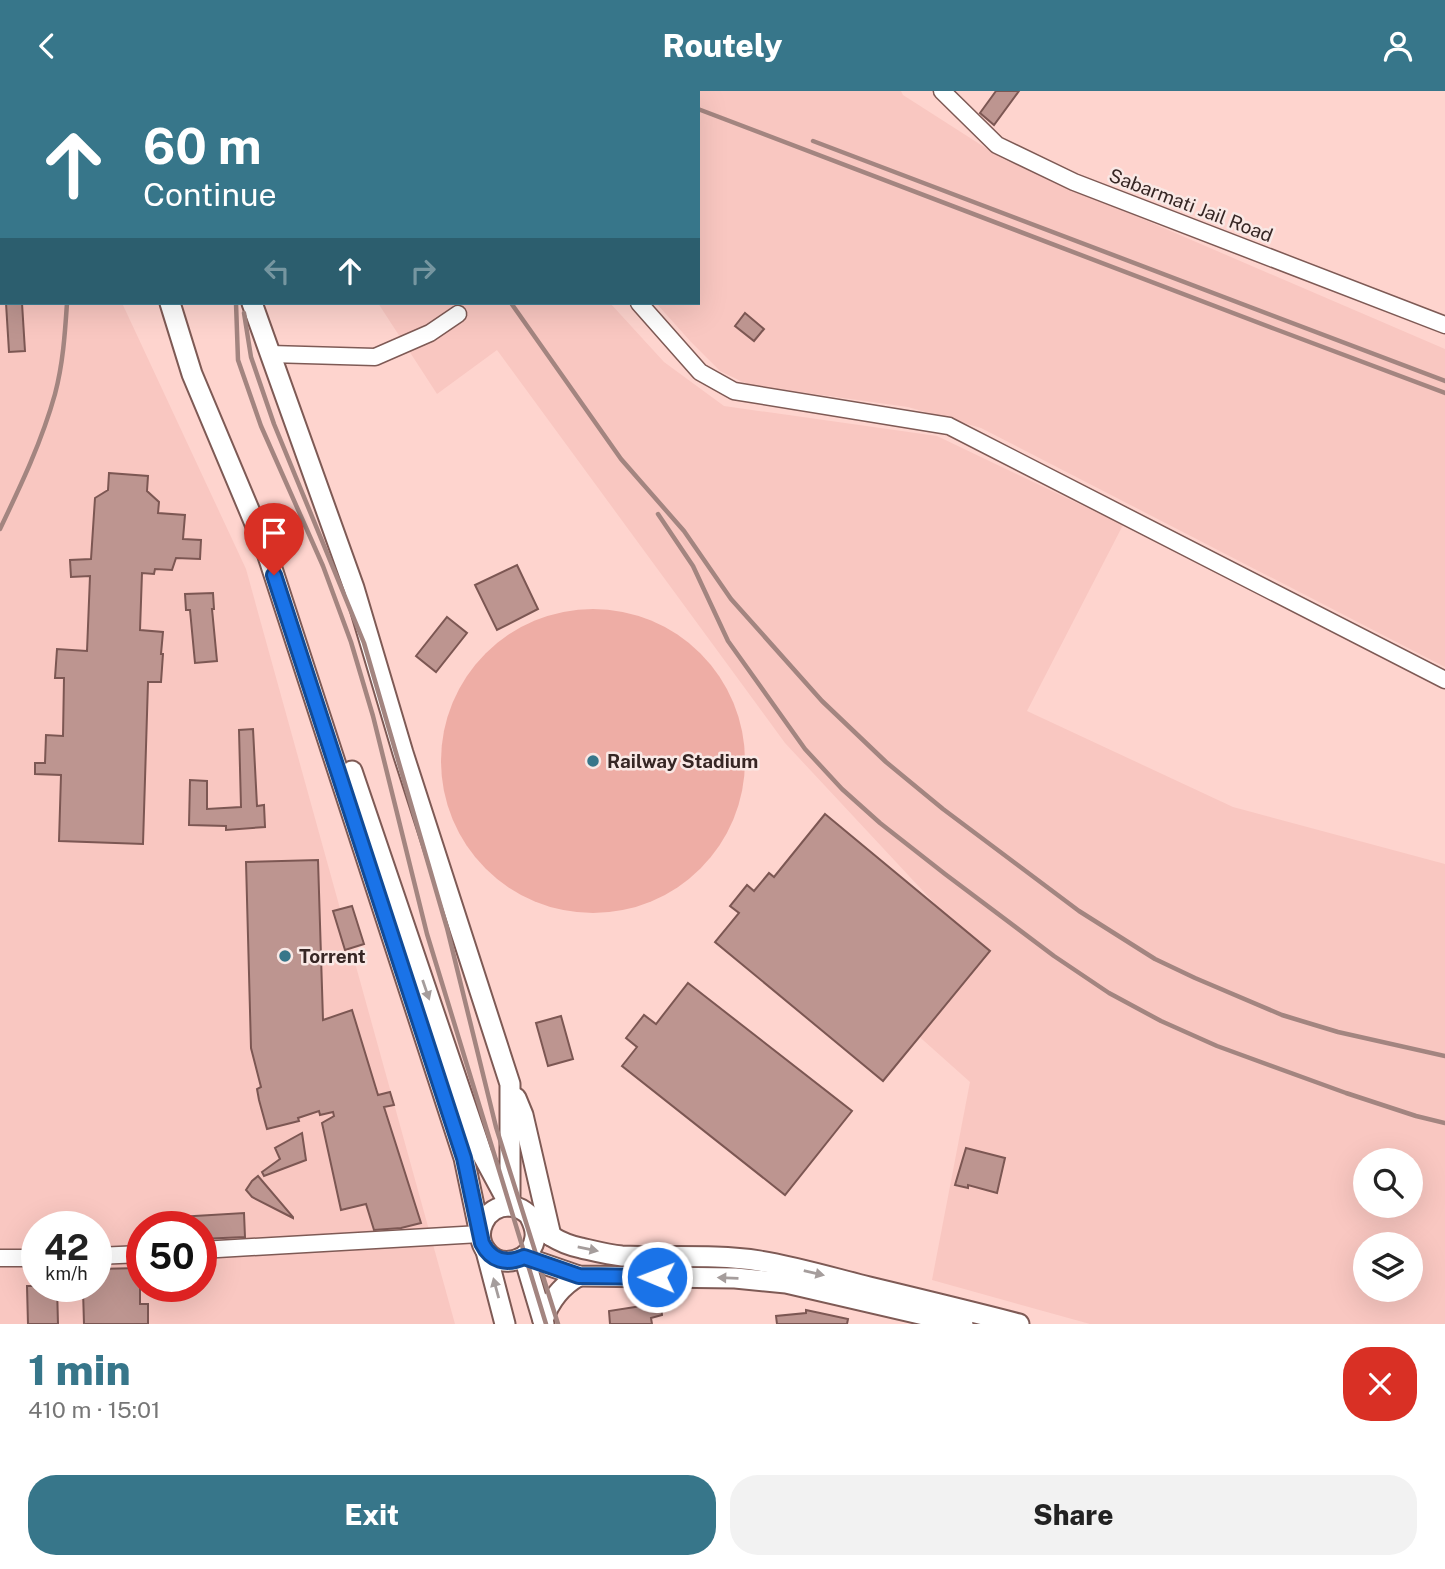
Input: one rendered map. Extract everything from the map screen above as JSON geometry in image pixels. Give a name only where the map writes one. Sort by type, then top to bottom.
[{"type":"main road","points":[[171,305],[192,375],[266,550],[473,1156],[510,1206]]},
{"type":"main road","points":[[184,305],[204,370],[278,545],[473,1156],[483,1243],[505,1324]]},
{"type":"main road","points":[[252,305],[354,588],[407,767],[510,1084],[523,1115],[551,1236]]},
{"type":"main road","points":[[510,1084],[510,1206]]},
{"type":"main road","points":[[530,1217],[535,1227],[535,1238],[524,1257],[514,1261],[494,1258],[483,1243],[482,1223],[489,1213],[499,1207],[510,1206],[521,1209],[530,1217],[551,1236],[574,1247],[620,1256],[698,1255],[761,1261],[1019,1324]]},
{"type":"main road","points":[[524,1257],[579,1276],[735,1278],[786,1283],[963,1324]]},
{"type":"main road","points":[[524,1257],[544,1322]]},
{"type":"main road","points":[[544,1322],[549,1305],[561,1288],[579,1276]]},
{"type":"street","name":"Sabarmati Jail Road","points":[[942,91],[997,145],[1074,182],[1445,325]]},
{"type":"street","points":[[641,305],[700,372],[734,391],[949,426],[1445,680]]},
{"type":"street","points":[[270,354],[375,357],[430,333],[458,314]]},
{"type":"street","points":[[217,1250],[483,1243]]},
{"type":"street","points":[[0,1258],[21,1258]]},
{"type":"shaded area","points":[[700,91],[901,91],[903,95],[1003,159],[1445,349],[1445,667],[981,428],[908,407],[749,385],[720,371],[658,305],[700,305]]},
{"type":"shaded area","points":[[0,305],[123,305],[246,569],[455,1324],[0,1324]]},
{"type":"shaded area","points":[[379,305],[612,305],[664,362],[724,406],[937,436],[1123,525],[1027,711],[1233,807],[1445,864],[1445,1324],[1090,1324],[932,1280],[970,1082],[895,1015],[965,936],[785,743],[497,350],[437,394]]},
{"type":"shaded area","name":"Railway Stadium","points":[[578,609],[608,609],[637,615],[665,627],[690,643],[711,664],[727,689],[739,717],[745,776],[734,819],[720,846],[701,869],[678,888],[651,902],[608,913],[578,913],[549,907],[521,895],[496,879],[475,858],[459,833],[447,805],[441,776],[441,746],[447,717],[459,689],[475,664],[496,643],[521,627],[549,615]]},
{"type":"building","points":[[996,91],[1019,91],[994,125],[980,113]]},
{"type":"building","points":[[6,305],[22,305],[25,351],[9,352]]},
{"type":"building","points":[[745,313],[764,329],[754,341],[735,326]]},
{"type":"building","points":[[109,473],[148,476],[147,491],[159,502],[158,513],[185,515],[183,539],[201,540],[200,559],[176,558],[172,570],[155,569],[154,574],[142,573],[140,630],[163,632],[161,682],[148,682],[143,844],[59,841],[61,775],[35,774],[35,763],[45,763],[46,735],[63,736],[64,678],[55,678],[57,649],[87,651],[90,576],[71,577],[70,560],[91,559],[95,498],[108,490]]},
{"type":"building","points":[[517,565],[538,609],[497,630],[475,585]]},
{"type":"building","points":[[213,593],[217,661],[195,663],[190,610],[186,610],[185,594]]},
{"type":"building","points":[[447,617],[467,633],[436,672],[416,656]]},
{"type":"building","points":[[253,729],[257,806],[264,805],[265,827],[226,830],[226,826],[189,825],[190,780],[207,781],[207,809],[241,807],[239,730]]},
{"type":"building","points":[[825,814],[990,951],[883,1081],[715,942],[739,913],[730,906],[747,885],[754,891],[769,873],[774,877]]},
{"type":"building","points":[[318,860],[323,1020],[352,1010],[378,1095],[390,1092],[394,1105],[384,1107],[421,1223],[374,1230],[366,1204],[341,1210],[322,1123],[334,1116],[333,1112],[320,1115],[319,1111],[298,1118],[299,1121],[267,1129],[257,1089],[261,1087],[251,1048],[246,862]]},
{"type":"building","points":[[352,906],[364,944],[345,950],[333,911]]},
{"type":"building","points":[[688,983],[852,1111],[785,1195],[622,1066],[637,1047],[626,1038],[644,1015],[656,1024]]},
{"type":"building","points":[[561,1016],[573,1059],[548,1066],[536,1023]]},
{"type":"building","points":[[302,1133],[306,1160],[264,1176],[262,1172],[280,1159],[275,1148]]},
{"type":"building","points":[[966,1148],[1005,1158],[997,1193],[968,1185],[968,1188],[955,1185]]},
{"type":"building","points":[[258,1176],[293,1218],[252,1197],[246,1190]]},
{"type":"building","points":[[244,1213],[245,1237],[217,1238],[217,1215]]},
{"type":"building","points":[[126,1268],[126,1302],[148,1304],[148,1324],[84,1324],[83,1302],[112,1302],[112,1269]]},
{"type":"building","points":[[27,1302],[57,1302],[58,1324],[28,1324]]},
{"type":"building","points":[[661,1303],[662,1315],[651,1318],[652,1324],[610,1324],[609,1311]]},
{"type":"building","points":[[806,1310],[848,1319],[847,1324],[777,1324],[776,1316],[806,1313]]},
{"type":"railway","points":[[700,110],[1445,393]]},
{"type":"railway","points":[[813,141],[1445,381]]},
{"type":"railway","points":[[0,529],[50,411],[62,360],[67,305]]},
{"type":"railway","points":[[236,305],[238,360],[261,426],[323,566],[351,642],[373,716],[427,934],[546,1324]]},
{"type":"railway","points":[[512,305],[621,459],[684,531],[731,599],[822,701],[886,762],[943,809],[1079,911],[1155,959],[1282,1015],[1338,1032],[1445,1056]]},
{"type":"railway","points":[[244,313],[251,357],[274,424],[364,643],[447,928],[496,1127],[558,1324]]},
{"type":"railway","points":[[658,514],[693,566],[728,641],[805,749],[842,789],[880,823],[945,874],[1054,956],[1109,993],[1161,1021],[1217,1046],[1346,1093],[1445,1123]]},
{"type":"place","name":"Railway Stadium","points":[[593,761]]},
{"type":"place","name":"Torrent","points":[[285,956]]},
{"type":"route","points":[[274,575],[464,1158],[486,1251],[494,1258],[504,1261],[524,1257],[579,1276],[657,1277]]}]
